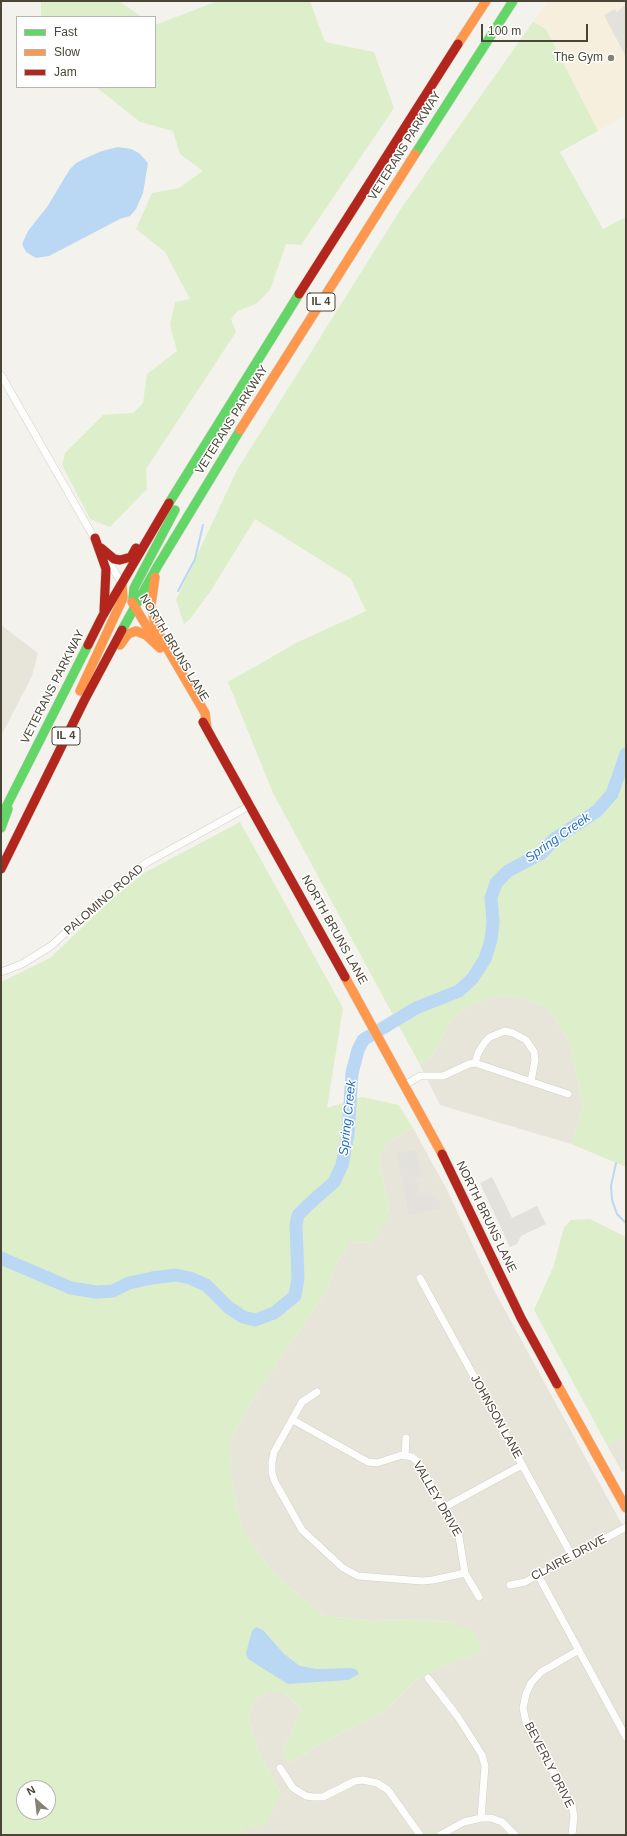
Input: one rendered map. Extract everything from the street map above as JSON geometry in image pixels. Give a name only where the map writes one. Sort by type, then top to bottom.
[{"type":"main road","name":"VETERANS PARKWAY","points":[[1,817],[102,617],[191,466],[486,1]]},
{"type":"main road","name":"VETERANS PARKWAY","points":[[1,869],[64,739],[157,567],[216,468],[513,1]]},
{"type":"main road","points":[[135,606],[133,592],[137,582],[220,420]]},
{"type":"main road","points":[[101,548],[118,560],[126,560],[131,557],[174,482],[191,466]]},
{"type":"main road","points":[[95,538],[106,569],[107,580],[102,617]]},
{"type":"main road","points":[[157,567],[151,600],[153,620],[156,629],[205,713],[207,728]]},
{"type":"main road","points":[[56,756],[66,723],[123,598],[122,584]]},
{"type":"main road","name":"NORTH BRUNS LANE","points":[[122,584],[251,805],[405,1084],[454,1177],[521,1318],[626,1508]]},
{"type":"main road","points":[[64,739],[87,708],[122,640],[128,634],[136,631],[141,632],[160,648]]},
{"type":"main road","points":[[1,828],[14,790]]},
{"type":"street","name":"NORTH BRUNS LANE","points":[[1,375],[122,584]]},
{"type":"street","name":"PALOMINO ROAD","points":[[1,972],[22,964],[51,946],[111,891],[146,863],[251,805]]},
{"type":"street","points":[[475,1063],[478,1053],[490,1037],[505,1031],[513,1033],[526,1040],[534,1052],[535,1060],[530,1081]]},
{"type":"street","points":[[405,1084],[420,1076],[443,1076],[469,1064],[475,1063],[568,1094]]},
{"type":"street","name":"JOHNSON LANE","points":[[420,1278],[572,1556]]},
{"type":"street","points":[[317,1392],[302,1402],[274,1452],[272,1472],[275,1482],[302,1530],[343,1568],[358,1576],[422,1581],[465,1573]]},
{"type":"street","name":"VALLEY DRIVE","points":[[293,1420],[368,1462],[376,1462],[405,1456],[412,1457],[419,1463],[460,1537],[465,1573],[479,1597]]},
{"type":"street","points":[[405,1456],[406,1438]]},
{"type":"street","points":[[444,1508],[522,1465]]},
{"type":"street","name":"CLAIRE DRIVE","points":[[510,1585],[525,1582],[626,1528]]},
{"type":"street","points":[[538,1575],[626,1736]]},
{"type":"street","name":"BEVERLY DRIVE","points":[[572,1835],[574,1816],[572,1806],[530,1731],[526,1722],[523,1708],[526,1694],[532,1683],[541,1672],[579,1650]]},
{"type":"street","points":[[428,1678],[458,1717],[482,1755],[485,1772],[481,1818]]},
{"type":"street","points":[[280,1768],[293,1788],[302,1794],[313,1797],[323,1796],[363,1780],[377,1783],[388,1790],[420,1835]]},
{"type":"street","points":[[440,1835],[464,1822],[481,1818],[491,1818],[502,1822],[515,1835]]},
{"type":"shaded area","points":[[549,1],[626,1],[626,115],[598,131],[546,29],[533,22]]},
{"type":"shaded area","points":[[626,4],[626,57],[604,15],[615,9],[617,12]]},
{"type":"shaded area","points":[[1,625],[38,653],[32,676],[1,736]]},
{"type":"shaded area","points":[[495,996],[523,998],[547,1007],[570,1043],[583,1108],[571,1144],[440,1105],[420,1065],[430,1059],[438,1048],[449,1023],[470,1005]]},
{"type":"shaded area","points":[[413,1128],[448,1192],[494,1290],[626,1532],[626,1835],[244,1835],[243,1829],[281,1794],[259,1752],[249,1719],[254,1700],[270,1692],[284,1692],[301,1709],[283,1750],[292,1762],[319,1745],[386,1710],[416,1680],[460,1659],[479,1653],[451,1622],[418,1619],[370,1620],[324,1616],[273,1573],[242,1529],[231,1477],[230,1440],[264,1382],[326,1292],[335,1267],[350,1242],[370,1243],[389,1211],[379,1157],[386,1144]]},
{"type":"shaded area","points":[[415,1150],[421,1176],[415,1178],[419,1194],[431,1192],[432,1196],[439,1201],[440,1208],[409,1215],[397,1154]]},
{"type":"shaded area","points":[[492,1177],[512,1218],[537,1206],[546,1224],[521,1236],[517,1244],[510,1247],[480,1183]]},
{"type":"shaded area","points":[[626,1436],[626,1470],[622,1472],[607,1445]]},
{"type":"green space","points":[[41,1],[119,1],[141,16],[41,16]]},
{"type":"green space","points":[[218,1],[310,1],[325,42],[374,52],[394,108],[301,245],[286,244],[270,290],[256,304],[238,311],[231,319],[236,332],[146,469],[147,489],[110,527],[90,519],[62,465],[65,453],[103,415],[133,413],[143,403],[147,374],[177,351],[170,325],[175,302],[190,299],[165,252],[136,229],[152,193],[179,188],[203,171],[180,154],[173,131],[140,122],[97,88],[156,88],[156,25]]},
{"type":"green space","points":[[533,22],[546,29],[598,131],[560,152],[603,229],[626,217],[626,1167],[571,1144],[583,1108],[570,1043],[547,1007],[523,998],[495,996],[470,1005],[449,1023],[438,1048],[430,1059],[420,1065],[273,793],[228,682],[298,642],[366,611],[351,579],[255,519],[210,592],[190,619],[184,624],[176,600],[237,470],[402,207]]},
{"type":"green space","points":[[240,822],[343,1008],[327,1108],[362,1097],[399,1105],[413,1128],[386,1144],[379,1157],[389,1212],[380,1234],[370,1243],[350,1242],[335,1267],[326,1292],[264,1382],[230,1440],[231,1477],[242,1529],[273,1573],[324,1616],[370,1620],[418,1619],[451,1622],[475,1633],[483,1649],[479,1653],[460,1659],[416,1680],[386,1710],[319,1745],[292,1762],[284,1760],[283,1750],[301,1709],[284,1692],[270,1692],[254,1700],[249,1719],[259,1752],[281,1794],[267,1824],[243,1829],[244,1835],[1,1835],[1,982],[50,958],[113,898],[144,873]]},
{"type":"green space","points":[[590,1219],[626,1237],[626,1436],[607,1445],[534,1310],[554,1265],[564,1227],[571,1220]]},
{"type":"water","points":[[118,147],[131,149],[139,153],[148,163],[143,193],[136,209],[130,216],[120,219],[49,256],[36,258],[26,252],[22,244],[28,231],[47,207],[70,169],[76,163],[86,158],[102,151]]},
{"type":"water","points":[[256,1627],[263,1630],[284,1654],[300,1666],[317,1669],[352,1668],[357,1670],[359,1674],[348,1680],[288,1684],[248,1659],[246,1653],[252,1631]]},
{"type":"waterway","points":[[178,591],[195,559],[203,525]]},
{"type":"waterway","name":"Spring Creek","points":[[1,1258],[71,1288],[96,1292],[113,1291],[129,1283],[176,1275],[190,1278],[206,1285],[228,1307],[243,1317],[255,1320],[274,1313],[295,1296],[298,1278],[296,1225],[298,1215],[334,1182],[342,1165],[348,1135],[352,1073],[358,1050],[363,1040],[416,1008],[459,991],[472,979],[485,959],[491,940],[493,922],[491,898],[496,883],[508,871],[542,853],[553,840],[597,811],[612,794],[626,754]]},
{"type":"waterway","points":[[616,1163],[611,1186],[612,1200],[617,1214],[626,1223]]},
{"type":"traffic: fast","points":[[415,154],[513,1]]},
{"type":"traffic: fast","points":[[169,503],[299,294]]},
{"type":"traffic: fast","points":[[122,630],[157,567],[240,430]]},
{"type":"traffic: fast","points":[[135,606],[133,598],[134,588],[175,510]]},
{"type":"traffic: fast","points":[[1,817],[88,645]]},
{"type":"traffic: fast","points":[[1,828],[8,809]]},
{"type":"traffic: slow","points":[[458,44],[486,1]]},
{"type":"traffic: slow","points":[[240,430],[415,154]]},
{"type":"traffic: slow","points":[[155,577],[151,605],[156,629],[205,713],[207,728]]},
{"type":"traffic: slow","points":[[80,691],[123,598],[122,584]]},
{"type":"traffic: slow","points":[[132,602],[155,640]]},
{"type":"traffic: slow","points":[[120,645],[128,634],[136,631],[146,635],[160,648]]},
{"type":"traffic: slow","points":[[345,977],[442,1154]]},
{"type":"traffic: slow","points":[[557,1384],[626,1508]]},
{"type":"traffic: jam","points":[[299,294],[458,44]]},
{"type":"traffic: jam","points":[[88,645],[102,617],[169,503]]},
{"type":"traffic: jam","points":[[95,538],[106,569],[104,611]]},
{"type":"traffic: jam","points":[[101,548],[114,559],[120,560],[131,557],[136,548]]},
{"type":"traffic: jam","points":[[1,869],[84,701],[122,630]]},
{"type":"traffic: jam","points":[[203,722],[345,977]]},
{"type":"traffic: jam","points":[[442,1154],[521,1318],[557,1384]]},
{"type":"place","name":"The Gym","points":[[611,58]]}]
